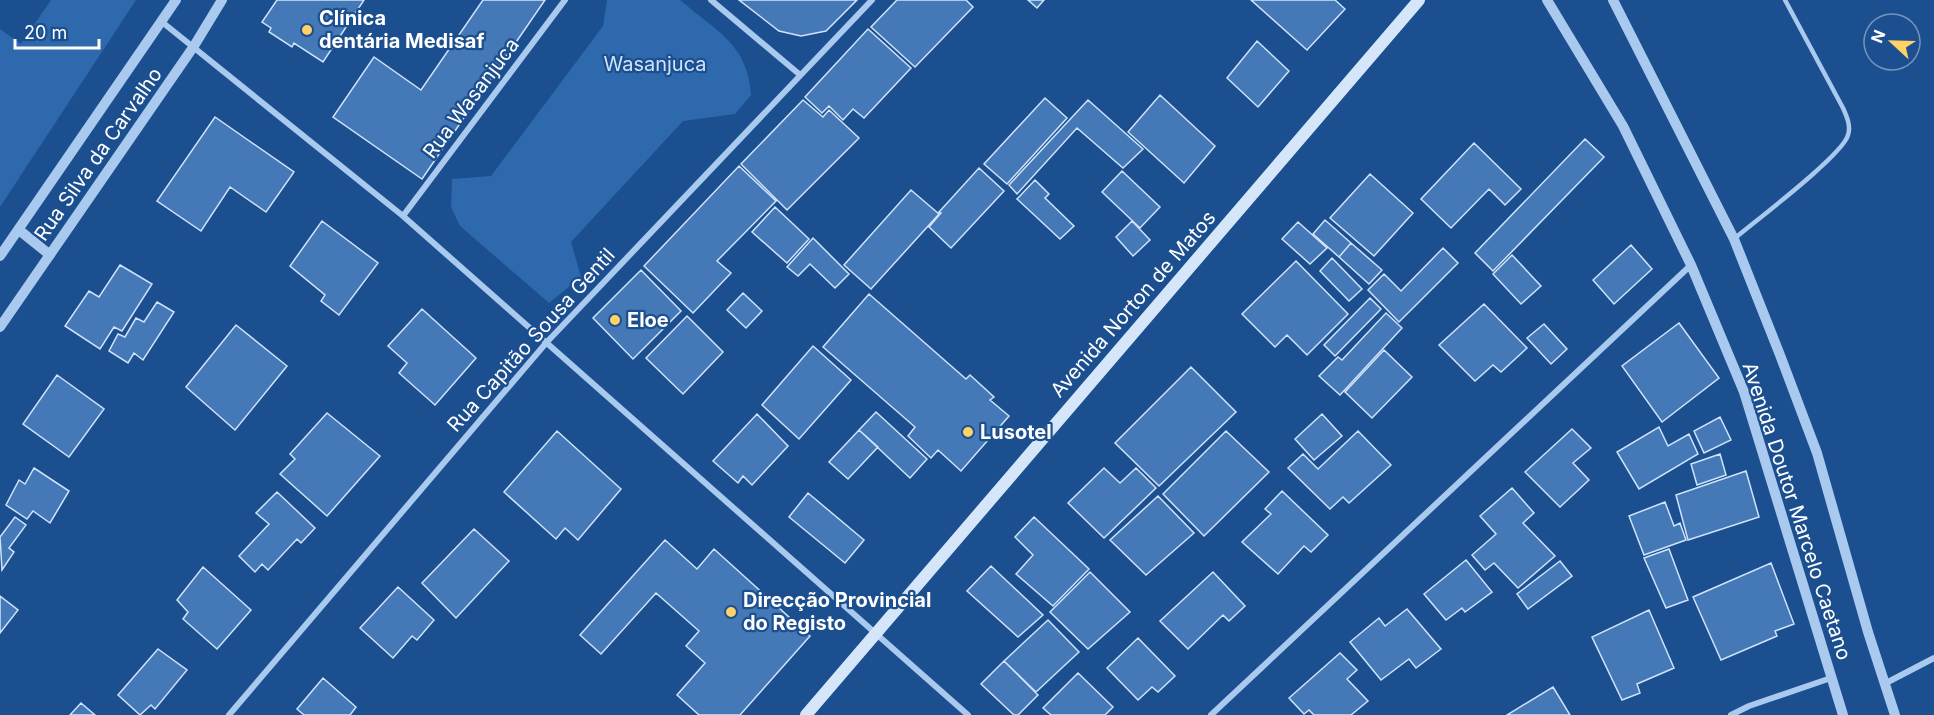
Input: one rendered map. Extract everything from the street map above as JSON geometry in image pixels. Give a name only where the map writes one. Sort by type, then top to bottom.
[{"type":"main road","name":"Avenida Norton de Matos","points":[[806,715],[1419,0]]},
{"type":"street","name":"Rua Silva da Carvalho","points":[[0,256],[176,0]]},
{"type":"street","name":"Rua Silva da Carvalho","points":[[0,327],[195,46],[222,0]]},
{"type":"street","name":"Rua Wasanjuca","points":[[403,216],[565,0]]},
{"type":"street","points":[[711,0],[799,74]]},
{"type":"street","name":"Rua Capitão Sousa Gentil","points":[[229,715],[546,343],[799,74],[872,0]]},
{"type":"street","name":"Avenida Doutor Marcelo Caetano","points":[[1547,0],[1623,126],[1691,265],[1744,392],[1843,715]]},
{"type":"street","name":"Avenida Doutor Marcelo Caetano","points":[[1613,0],[1734,239],[1817,453],[1868,632],[1895,715]]},
{"type":"street","points":[[162,22],[195,46],[403,216],[968,715]]},
{"type":"street","points":[[19,230],[50,255]]},
{"type":"street","points":[[1211,715],[1691,265]]},
{"type":"street","points":[[1886,683],[1934,658]]},
{"type":"street","points":[[1731,715],[1749,706],[1831,678]]},
{"type":"lane","points":[[1734,239],[1828,159],[1848,138],[1849,127],[1843,108],[1785,0]]},
{"type":"green space","points":[[51,0],[136,0],[0,207],[0,29],[21,44]]},
{"type":"green space","name":"Wasanjuca","points":[[607,0],[680,0],[717,30],[737,51],[749,78],[751,95],[735,114],[683,121],[571,242],[581,277],[549,303],[460,226],[451,207],[452,179],[491,176],[603,26]]},
{"type":"building","name":"Clínica dentária Medisaf","points":[[277,0],[364,0],[323,62],[294,43],[292,47],[269,32],[271,28],[262,22]]},
{"type":"building","points":[[483,0],[545,0],[422,179],[333,117],[374,57],[421,90]]},
{"type":"building","points":[[739,0],[857,0],[826,31],[801,36],[779,31]]},
{"type":"building","points":[[897,0],[966,0],[973,7],[915,67],[871,27]]},
{"type":"building","points":[[1028,0],[1044,0],[1037,8]]},
{"type":"building","points":[[1251,0],[1335,0],[1345,9],[1307,50]]},
{"type":"building","points":[[868,29],[911,68],[864,118],[853,109],[843,120],[829,106],[822,113],[805,97]]},
{"type":"building","points":[[1257,41],[1289,71],[1258,107],[1227,78]]},
{"type":"building","points":[[1160,95],[1215,146],[1184,183],[1128,132]]},
{"type":"building","points":[[1045,98],[1067,118],[1007,184],[984,164]]},
{"type":"building","points":[[803,100],[823,117],[829,110],[859,138],[787,210],[741,164]]},
{"type":"building","points":[[1088,100],[1143,149],[1123,168],[1077,128],[1017,194],[1009,185]]},
{"type":"building","points":[[215,117],[294,172],[266,212],[230,187],[201,231],[157,201]]},
{"type":"building","points":[[1585,139],[1604,157],[1493,271],[1475,253]]},
{"type":"building","points":[[1474,143],[1521,189],[1505,205],[1489,189],[1451,228],[1421,199]]},
{"type":"building","points":[[739,166],[776,201],[717,261],[731,273],[693,313],[644,266]]},
{"type":"building","points":[[979,168],[1004,191],[951,248],[929,227],[941,213],[939,212]]},
{"type":"building","points":[[1122,171],[1160,207],[1140,228],[1102,192]]},
{"type":"building","points":[[1370,174],[1413,213],[1374,256],[1330,218]]},
{"type":"building","points":[[1035,180],[1049,194],[1045,198],[1074,226],[1060,239],[1017,199]]},
{"type":"building","points":[[911,190],[939,214],[871,289],[844,265]]},
{"type":"building","points":[[775,207],[809,239],[787,263],[752,232]]},
{"type":"building","points":[[1325,220],[1351,243],[1339,257],[1313,234]]},
{"type":"building","points":[[322,221],[378,263],[339,315],[321,301],[325,295],[290,266]]},
{"type":"building","points":[[1132,221],[1150,240],[1133,256],[1116,237]]},
{"type":"building","points":[[1298,222],[1327,248],[1310,264],[1282,239]]},
{"type":"building","points":[[813,238],[849,274],[835,288],[810,264],[798,276],[787,267]]},
{"type":"building","points":[[1351,243],[1382,270],[1369,284],[1339,257]]},
{"type":"building","points":[[1631,245],[1652,269],[1614,304],[1593,280]]},
{"type":"building","points":[[1443,248],[1458,263],[1399,322],[1368,290],[1384,274],[1401,291]]},
{"type":"building","points":[[1512,255],[1541,286],[1521,304],[1493,274]]},
{"type":"building","points":[[1332,258],[1362,289],[1349,301],[1320,271]]},
{"type":"building","points":[[1296,261],[1348,314],[1307,355],[1287,335],[1275,347],[1242,314]]},
{"type":"building","points":[[120,265],[152,284],[122,331],[114,327],[100,349],[65,326],[89,291],[99,297]]},
{"type":"building","points":[[641,270],[681,311],[633,359],[593,318]]},
{"type":"building","points":[[743,293],[762,311],[746,328],[727,310]]},
{"type":"building","points":[[869,294],[966,379],[970,375],[994,397],[990,400],[1009,416],[961,471],[938,450],[931,458],[908,436],[915,427],[823,347]]},
{"type":"building","points":[[1370,298],[1381,309],[1335,356],[1324,345]]},
{"type":"building","points":[[157,302],[174,312],[143,360],[134,353],[128,363],[109,351],[118,334],[125,337],[136,318],[144,322]]},
{"type":"building","points":[[1484,304],[1527,348],[1501,372],[1493,365],[1475,381],[1439,345]]},
{"type":"building","points":[[422,309],[476,358],[435,405],[399,373],[407,363],[388,346]]},
{"type":"building","points":[[1386,313],[1402,328],[1340,395],[1319,376],[1338,357],[1342,360]]},
{"type":"building","points":[[687,316],[723,352],[683,394],[646,358]]},
{"type":"building","points":[[1679,323],[1719,378],[1662,422],[1622,366]]},
{"type":"building","points":[[1544,324],[1567,349],[1551,364],[1527,338]]},
{"type":"building","points":[[236,325],[287,366],[235,430],[186,387]]},
{"type":"building","points":[[813,346],[851,380],[799,439],[762,405]]},
{"type":"building","points":[[1384,350],[1412,377],[1372,418],[1345,392]]},
{"type":"building","points":[[1191,367],[1236,412],[1159,486],[1115,443]]},
{"type":"building","points":[[57,375],[104,409],[69,457],[23,424]]},
{"type":"building","points":[[876,412],[927,459],[910,478],[859,430]]},
{"type":"building","points":[[327,413],[380,456],[327,516],[280,474],[295,459],[290,454]]},
{"type":"building","points":[[757,414],[788,446],[752,485],[743,476],[738,483],[713,461]]},
{"type":"building","points":[[1322,414],[1342,436],[1314,460],[1295,439]]},
{"type":"building","points":[[1720,417],[1731,440],[1704,453],[1694,431]]},
{"type":"building","points":[[1659,427],[1668,446],[1689,434],[1698,454],[1639,489],[1617,452]]},
{"type":"building","points":[[1572,429],[1591,448],[1573,463],[1589,480],[1560,507],[1525,472]]},
{"type":"building","points":[[859,430],[878,447],[848,479],[829,462]]},
{"type":"building","points":[[557,431],[621,489],[578,540],[565,528],[556,539],[504,492]]},
{"type":"building","points":[[1226,431],[1269,472],[1204,536],[1163,494]]},
{"type":"building","points":[[1358,431],[1391,465],[1349,503],[1343,497],[1330,509],[1288,468],[1303,454],[1318,469]]},
{"type":"building","points":[[1720,454],[1726,475],[1697,485],[1691,464]]},
{"type":"building","points":[[34,468],[69,491],[50,523],[33,511],[27,519],[6,505],[19,480],[25,484]]},
{"type":"building","points":[[1104,468],[1120,483],[1136,468],[1156,488],[1104,538],[1068,503]]},
{"type":"building","points":[[1746,471],[1759,517],[1688,540],[1676,495]]},
{"type":"building","points":[[1512,488],[1534,513],[1523,523],[1555,556],[1518,588],[1494,563],[1485,570],[1472,555],[1496,534],[1480,516]]},
{"type":"building","points":[[1282,491],[1328,535],[1311,552],[1304,546],[1278,574],[1242,542],[1271,514],[1265,509]]},
{"type":"building","points":[[277,492],[315,528],[301,543],[297,539],[268,570],[262,564],[255,572],[239,556],[269,524],[256,513]]},
{"type":"building","points":[[808,493],[864,540],[845,563],[789,517]]},
{"type":"building","points":[[1158,496],[1194,533],[1146,575],[1110,540]]},
{"type":"building","points":[[1665,502],[1674,526],[1680,523],[1686,540],[1644,555],[1629,516]]},
{"type":"building","points":[[15,517],[26,525],[9,548],[14,552],[2,570],[0,537]]},
{"type":"building","points":[[1034,517],[1089,569],[1053,606],[1016,574],[1033,555],[1015,537]]},
{"type":"building","points":[[474,529],[509,561],[456,618],[422,583]]},
{"type":"building","name":"Direcção Provincial do Registo","points":[[665,540],[697,569],[714,549],[810,636],[740,715],[699,715],[677,695],[705,663],[686,646],[699,631],[656,593],[601,654],[580,635]]},
{"type":"building","points":[[1669,549],[1688,600],[1666,608],[1644,558]]},
{"type":"building","points":[[1466,560],[1492,592],[1465,612],[1462,608],[1446,620],[1424,594]]},
{"type":"building","points":[[1560,561],[1572,576],[1528,609],[1517,594]]},
{"type":"building","points":[[1771,563],[1794,624],[1775,631],[1777,636],[1721,660],[1693,597]]},
{"type":"building","points":[[991,566],[1043,615],[1018,637],[967,591]]},
{"type":"building","points":[[203,567],[251,610],[217,649],[183,619],[188,612],[177,600]]},
{"type":"building","points":[[1090,572],[1130,612],[1088,649],[1050,612]]},
{"type":"building","points":[[1213,572],[1245,606],[1229,621],[1223,615],[1188,649],[1160,621]]},
{"type":"building","points":[[398,587],[434,620],[417,640],[412,636],[393,658],[360,628]]},
{"type":"building","points":[[0,596],[18,610],[0,633]]},
{"type":"building","points":[[1407,609],[1441,649],[1416,668],[1409,659],[1381,680],[1350,642],[1379,618],[1385,626]]},
{"type":"building","points":[[1649,610],[1674,668],[1637,684],[1640,693],[1622,700],[1592,637]]},
{"type":"building","points":[[1048,620],[1079,652],[1036,692],[1004,661]]},
{"type":"building","points":[[1138,638],[1175,676],[1158,692],[1152,687],[1138,700],[1107,668]]},
{"type":"building","points":[[158,649],[187,670],[155,709],[151,705],[140,715],[118,695]]},
{"type":"building","points":[[1340,653],[1357,670],[1347,679],[1368,701],[1351,715],[1314,715],[1309,710],[1304,714],[1289,698]]},
{"type":"building","points":[[1004,661],[1038,695],[1018,715],[1014,715],[981,684]]},
{"type":"building","points":[[1078,673],[1113,707],[1105,715],[1051,715],[1043,708]]},
{"type":"building","points":[[323,678],[356,707],[350,715],[304,715],[297,709]]},
{"type":"building","points":[[1553,687],[1570,715],[1507,715]]},
{"type":"building","points":[[81,703],[95,715],[70,715]]},
{"type":"place","name":"Clínica dentária Medisaf","points":[[307,30]]},
{"type":"place","name":"Eloe","points":[[615,320]]},
{"type":"place","name":"Lusotel","points":[[968,432]]},
{"type":"place","name":"Direcção Provincial do Registo","points":[[731,612]]}]
